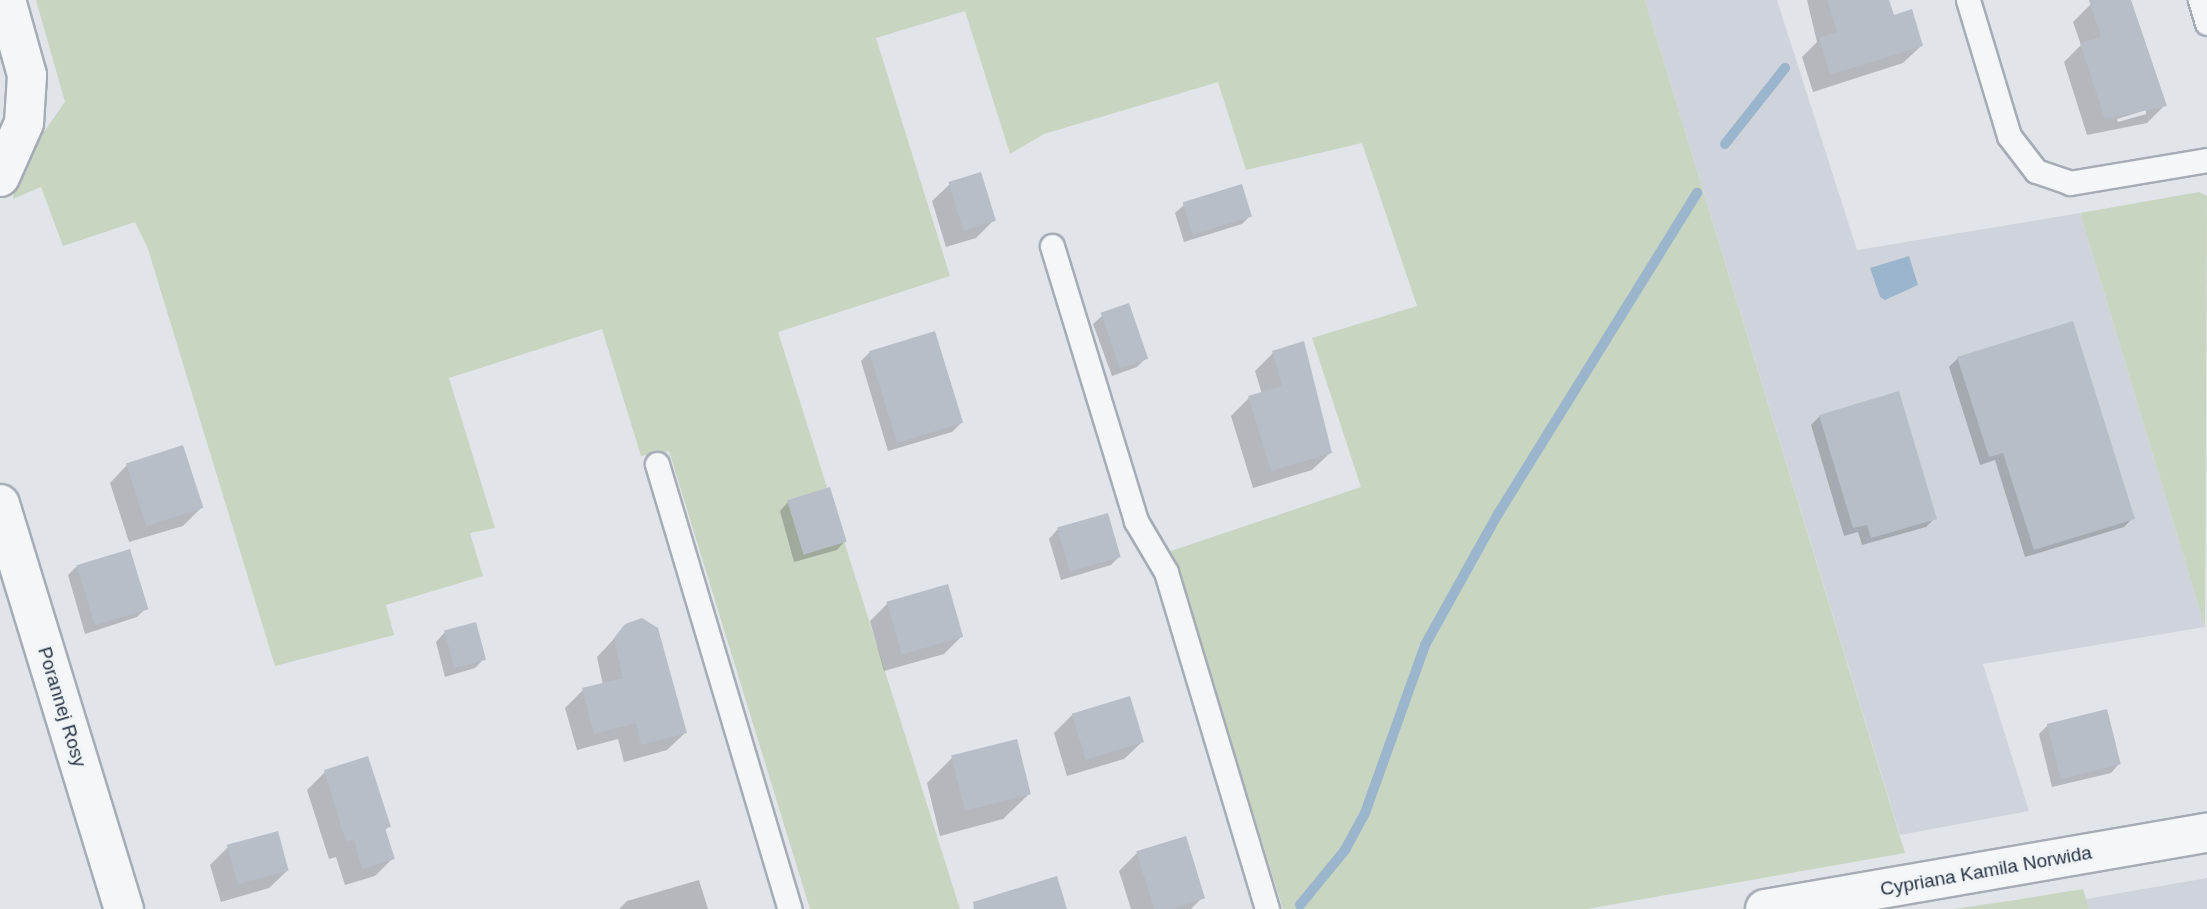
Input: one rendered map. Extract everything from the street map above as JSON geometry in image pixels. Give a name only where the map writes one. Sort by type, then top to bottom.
[{"type":"street","points":[[0,177],[24,123],[27,75],[6,0]]},
{"type":"street","name":"Porannej Rosy","points":[[0,504],[124,909]]},
{"type":"street","name":"Cypriana Kamila Norwida","points":[[1765,909],[2207,833]]},
{"type":"lane","points":[[1968,0],[2010,136],[2036,170],[2070,183],[2207,160]]},
{"type":"lane","points":[[2200,0],[2207,23]]},
{"type":"lane","points":[[1052,246],[1136,521],[1166,572],[1267,909]]},
{"type":"lane","points":[[657,464],[790,909]]},
{"type":"shaded area","points":[[1645,0],[1777,0],[1857,250],[2080,213],[2205,627],[1983,664],[2029,811],[1900,835]]},
{"type":"shaded area","points":[[2207,878],[2207,909],[2089,909],[2086,899]]},
{"type":"green space","points":[[36,0],[1645,0],[1905,853],[1587,909],[1283,909],[1171,551],[1361,487],[1312,338],[1417,306],[1362,143],[1246,170],[1218,82],[1044,134],[1010,154],[965,11],[876,38],[950,276],[778,332],[960,909],[810,909],[669,451],[641,456],[602,329],[449,378],[495,528],[470,533],[483,576],[386,605],[394,635],[275,666],[148,249],[135,222],[63,246],[41,187],[13,199],[17,170],[65,102]]},
{"type":"green space","points":[[2199,192],[2207,196],[2205,627],[2080,213]]},
{"type":"green space","points":[[2083,889],[2089,909],[1953,909],[2009,901]]},
{"type":"water","points":[[1909,256],[1918,285],[1885,300],[1880,297],[1870,268]]},
{"type":"building","points":[[1827,0],[1889,0],[1894,15],[1912,9],[1923,46],[1830,75],[1819,38],[1837,32]]},
{"type":"building","points":[[2089,0],[2131,0],[2167,106],[2105,119],[2080,43],[2101,37]]},
{"type":"building","points":[[981,172],[996,221],[963,231],[948,182]]},
{"type":"building","points":[[1242,184],[1252,217],[1193,235],[1183,202]]},
{"type":"building","points":[[1129,303],[1148,359],[1120,369],[1101,313]]},
{"type":"building","points":[[2073,321],[2135,519],[2034,550],[2003,453],[1989,457],[1957,357]]},
{"type":"building","points":[[935,331],[963,423],[897,443],[869,351]]},
{"type":"building","points":[[1304,341],[1332,453],[1271,471],[1248,396],[1282,386],[1272,351]]},
{"type":"building","points":[[1899,391],[1937,519],[1871,538],[1867,525],[1853,528],[1819,415]]},
{"type":"building","points":[[183,445],[203,508],[146,526],[126,464]]},
{"type":"building","points":[[830,487],[847,542],[804,555],[787,500]]},
{"type":"building","points":[[1108,513],[1121,557],[1070,572],[1057,528]]},
{"type":"building","points":[[130,549],[148,609],[95,626],[76,565]]},
{"type":"building","points":[[948,584],[963,637],[902,655],[886,602]]},
{"type":"building","points":[[642,618],[658,628],[687,733],[641,745],[636,723],[594,734],[582,688],[623,678],[614,638],[625,624]]},
{"type":"building","points":[[476,622],[486,660],[454,668],[444,631]]},
{"type":"building","points":[[1130,696],[1144,742],[1086,760],[1072,714]]},
{"type":"building","points":[[2107,709],[2121,764],[2061,779],[2047,724]]},
{"type":"building","points":[[1017,739],[1031,794],[965,811],[951,755]]},
{"type":"building","points":[[368,756],[391,827],[385,828],[395,859],[362,869],[354,840],[346,842],[324,770]]},
{"type":"building","points":[[278,831],[289,871],[237,884],[227,845]]},
{"type":"building","points":[[1186,836],[1205,898],[1170,909],[1154,909],[1136,851]]},
{"type":"building","points":[[1057,876],[1067,909],[974,909],[973,902]]},
{"type":"waterway","points":[[1725,144],[1785,68]]},
{"type":"waterway","points":[[1300,905],[1345,850],[1365,813],[1425,645],[1498,514],[1697,193]]}]
